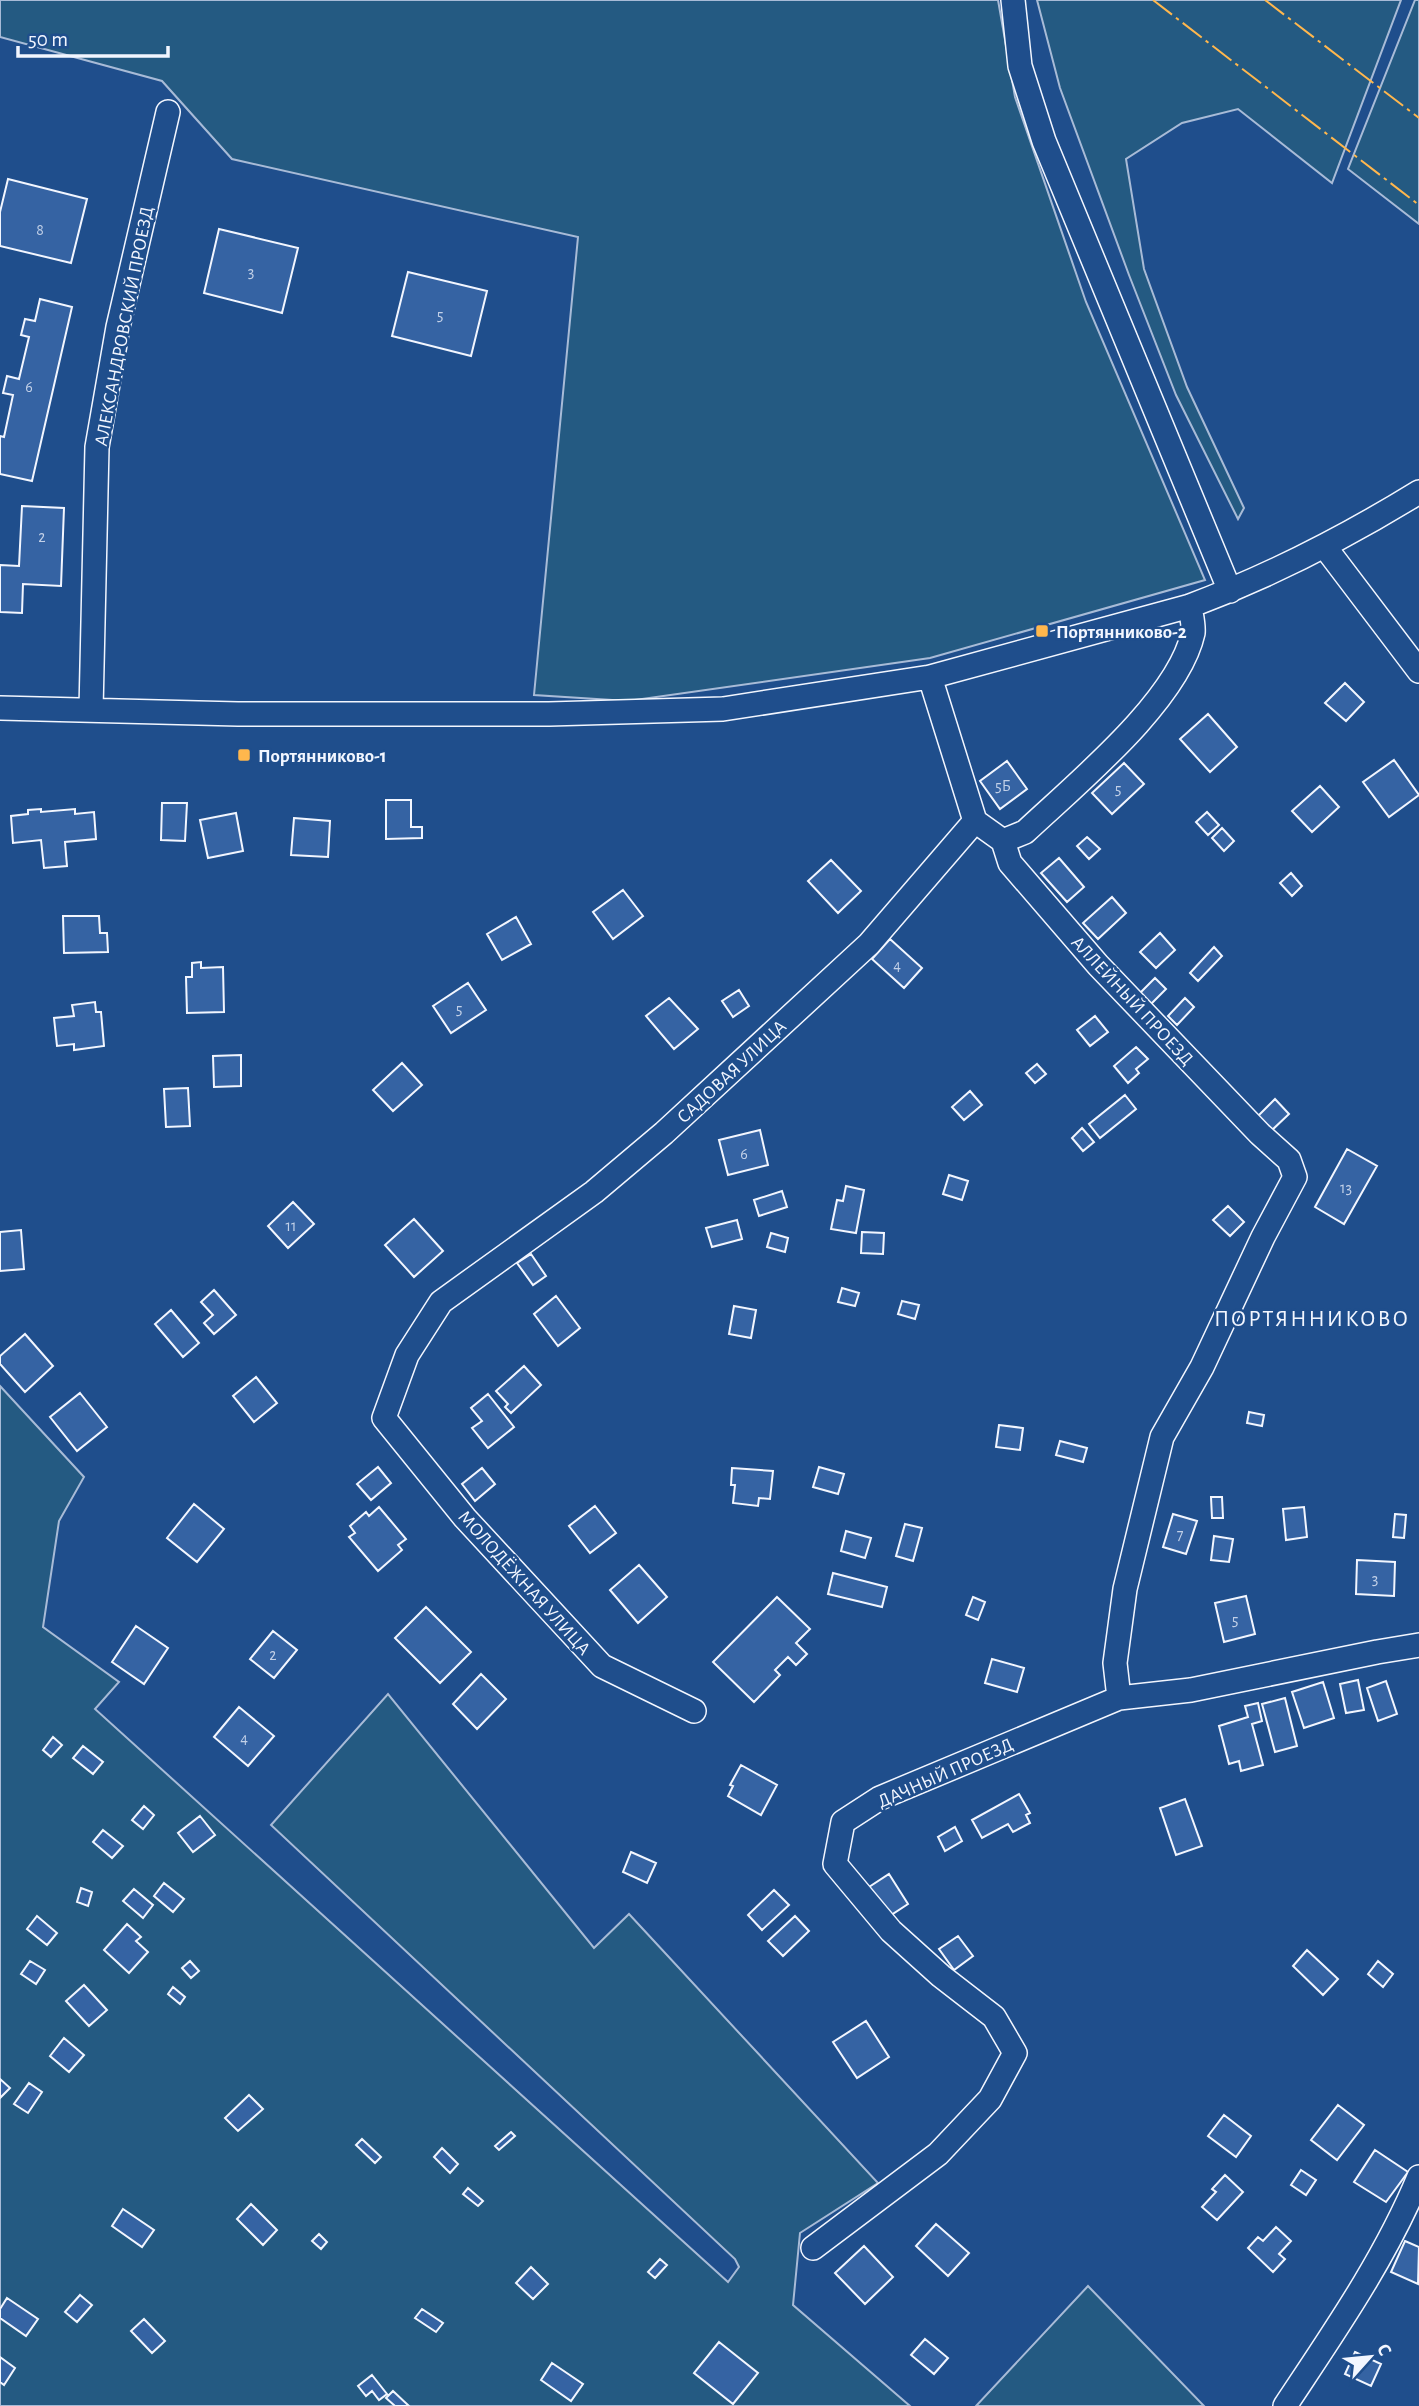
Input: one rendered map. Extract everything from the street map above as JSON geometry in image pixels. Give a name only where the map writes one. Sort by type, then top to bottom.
[{"type":"street","points":[[1013,0],[1020,66],[1044,141],[1230,591]]},
{"type":"street","name":"АЛЕКСАНДРОВСКИЙ ПРОЕЗД","points":[[91,710],[97,447],[118,327],[168,112]]},
{"type":"street","points":[[0,708],[238,714],[549,714],[723,709],[930,677],[1190,606],[1230,591],[1325,547],[1419,492]]},
{"type":"street","points":[[1325,547],[1419,671]]},
{"type":"street","points":[[1003,841],[1025,832],[1137,725],[1177,672],[1193,631],[1190,606]]},
{"type":"street","points":[[930,677],[975,821]]},
{"type":"street","name":"АЛЛЕЙНЫЙ ПРОЕЗД","points":[[975,821],[1003,841],[1010,863],[1098,965],[1260,1134],[1289,1160],[1295,1177],[1262,1237],[1202,1367],[1162,1437],[1125,1589],[1115,1663],[1119,1698]]},
{"type":"street","name":"САДОВАЯ УЛИЦА","points":[[384,1418],[407,1355],[441,1302],[594,1192],[664,1133],[869,944],[975,821]]},
{"type":"street","name":"МОЛОДЁЖНАЯ УЛИЦА","points":[[384,1418],[465,1518],[602,1666],[694,1711]]},
{"type":"street","name":"ДАЧНЫЙ ПРОЕЗД","points":[[813,2248],[938,2154],[990,2099],[1015,2053],[994,2017],[941,1976],[891,1931],[835,1864],[843,1822],[880,1798],[1119,1698],[1191,1690],[1377,1651],[1419,1646]]},
{"type":"street","points":[[1285,2406],[1336,2330],[1401,2221],[1419,2177]]},
{"type":"shaded area","points":[[0,0],[998,0],[1015,97],[1086,302],[1205,580],[930,658],[628,701],[534,695],[578,237],[232,159],[162,81],[0,37]]},
{"type":"shaded area","points":[[1037,0],[1401,0],[1332,183],[1238,109],[1182,123],[1126,159],[1144,269],[1187,387],[1244,508],[1238,519],[1176,395],[1129,275],[1060,88]]},
{"type":"shaded area","points":[[1415,0],[1419,0],[1419,224],[1348,169]]},
{"type":"shaded area","points":[[0,1386],[84,1477],[59,1521],[43,1627],[119,1682],[95,1709],[728,2282],[739,2267],[735,2259],[271,1825],[388,1694],[594,1948],[629,1914],[878,2183],[800,2233],[793,2305],[910,2406],[0,2406]]},
{"type":"shaded area","points":[[1088,2286],[1204,2406],[976,2406]]},
{"type":"building","points":[[8,179],[87,199],[71,263],[0,246],[0,212]]},
{"type":"building","points":[[219,229],[298,248],[282,313],[204,293]]},
{"type":"building","points":[[408,272],[487,291],[471,356],[392,336]]},
{"type":"building","points":[[40,299],[72,307],[32,481],[0,474],[0,436],[4,437],[13,395],[3,393],[7,376],[19,379],[29,337],[21,335],[25,319],[35,321]]},
{"type":"building","points":[[22,506],[64,508],[61,586],[23,584],[22,613],[0,612],[0,565],[19,566]]},
{"type":"building","points":[[1345,683],[1364,702],[1346,721],[1325,703]]},
{"type":"building","points":[[1208,714],[1237,747],[1210,772],[1180,739]]},
{"type":"building","points":[[1394,760],[1419,795],[1389,817],[1363,782]]},
{"type":"building","points":[[1007,761],[1027,789],[1000,809],[980,781]]},
{"type":"building","points":[[1124,763],[1144,784],[1112,814],[1092,793]]},
{"type":"building","points":[[1320,786],[1339,807],[1312,832],[1292,811]]},
{"type":"building","points":[[386,800],[411,800],[411,827],[422,827],[422,838],[386,839]]},
{"type":"building","points":[[162,803],[187,803],[185,841],[161,840]]},
{"type":"building","points":[[41,809],[41,812],[75,809],[75,814],[94,812],[96,839],[65,842],[67,866],[44,868],[41,840],[13,843],[11,816]]},
{"type":"building","points":[[1207,812],[1219,825],[1208,835],[1196,822]]},
{"type":"building","points":[[236,813],[243,851],[208,858],[200,820]]},
{"type":"building","points":[[294,818],[330,821],[328,857],[291,855]]},
{"type":"building","points":[[1222,828],[1234,841],[1224,851],[1212,838]]},
{"type":"building","points":[[1087,837],[1100,849],[1089,859],[1077,846]]},
{"type":"building","points":[[1059,858],[1084,887],[1067,902],[1041,873]]},
{"type":"building","points":[[831,860],[861,891],[838,913],[808,881]]},
{"type":"building","points":[[1291,873],[1302,886],[1292,896],[1280,883]]},
{"type":"building","points":[[623,890],[643,916],[613,939],[593,912]]},
{"type":"building","points":[[1112,897],[1126,913],[1098,939],[1083,923]]},
{"type":"building","points":[[63,916],[99,916],[100,933],[107,933],[108,952],[64,953]]},
{"type":"building","points":[[516,917],[531,944],[502,960],[487,934]]},
{"type":"building","points":[[1160,933],[1175,950],[1156,968],[1140,952]]},
{"type":"building","points":[[890,939],[922,968],[904,988],[872,959]]},
{"type":"building","points":[[1214,947],[1222,956],[1198,981],[1190,973]]},
{"type":"building","points":[[201,962],[201,968],[223,967],[224,1012],[187,1013],[186,977],[192,977],[192,963]]},
{"type":"building","points":[[1155,978],[1166,989],[1150,1005],[1139,994]]},
{"type":"building","points":[[468,983],[486,1010],[451,1033],[433,1006]]},
{"type":"building","points":[[739,990],[749,1006],[733,1017],[722,1001]]},
{"type":"building","points":[[669,998],[698,1029],[674,1049],[646,1016]]},
{"type":"building","points":[[1185,998],[1194,1007],[1177,1025],[1168,1016]]},
{"type":"building","points":[[95,1002],[96,1012],[101,1012],[104,1046],[74,1050],[74,1044],[57,1046],[54,1018],[74,1016],[72,1005]]},
{"type":"building","points":[[1095,1016],[1108,1032],[1090,1046],[1077,1030]]},
{"type":"building","points":[[1136,1047],[1148,1059],[1136,1069],[1139,1073],[1128,1083],[1114,1066]]},
{"type":"building","points":[[241,1055],[241,1086],[214,1087],[213,1056]]},
{"type":"building","points":[[402,1063],[422,1085],[393,1111],[373,1090]]},
{"type":"building","points":[[1037,1064],[1046,1074],[1035,1083],[1026,1073]]},
{"type":"building","points":[[188,1088],[190,1126],[166,1127],[164,1089]]},
{"type":"building","points":[[970,1091],[982,1105],[964,1120],[952,1107]]},
{"type":"building","points":[[1125,1095],[1136,1109],[1100,1138],[1089,1124]]},
{"type":"building","points":[[1275,1099],[1289,1114],[1270,1132],[1256,1118]]},
{"type":"building","points":[[1082,1128],[1094,1142],[1083,1151],[1072,1138]]},
{"type":"building","points":[[760,1130],[768,1165],[728,1175],[719,1140]]},
{"type":"building","points":[[1347,1149],[1377,1166],[1344,1224],[1315,1207]]},
{"type":"building","points":[[949,1175],[968,1181],[962,1200],[943,1194]]},
{"type":"building","points":[[846,1186],[864,1190],[856,1233],[831,1229],[837,1200],[843,1201]]},
{"type":"building","points":[[782,1191],[787,1207],[759,1216],[754,1200]]},
{"type":"building","points":[[293,1202],[314,1224],[288,1248],[268,1226]]},
{"type":"building","points":[[1228,1206],[1244,1222],[1230,1236],[1213,1220]]},
{"type":"building","points":[[414,1219],[443,1251],[414,1277],[385,1245]]},
{"type":"building","points":[[737,1220],[742,1239],[712,1247],[706,1228]]},
{"type":"building","points":[[21,1230],[24,1269],[0,1271],[0,1232]]},
{"type":"building","points":[[862,1232],[884,1233],[883,1254],[861,1253]]},
{"type":"building","points":[[771,1233],[788,1238],[785,1252],[767,1247]]},
{"type":"building","points":[[531,1254],[546,1276],[533,1285],[517,1263]]},
{"type":"building","points":[[842,1288],[859,1293],[855,1306],[838,1302]]},
{"type":"building","points":[[214,1290],[236,1315],[214,1334],[204,1323],[213,1315],[201,1302]]},
{"type":"building","points":[[556,1296],[580,1328],[558,1346],[534,1314]]},
{"type":"building","points":[[902,1301],[919,1305],[915,1319],[898,1314]]},
{"type":"building","points":[[734,1306],[756,1310],[751,1338],[729,1334]]},
{"type":"building","points":[[171,1310],[199,1343],[183,1357],[155,1324]]},
{"type":"building","points":[[25,1334],[53,1366],[25,1392],[0,1364],[0,1356]]},
{"type":"building","points":[[524,1366],[541,1385],[511,1413],[505,1407],[508,1404],[496,1391]]},
{"type":"building","points":[[256,1377],[277,1403],[254,1422],[233,1396]]},
{"type":"building","points":[[80,1393],[107,1427],[77,1451],[50,1417]]},
{"type":"building","points":[[488,1394],[514,1427],[488,1448],[472,1428],[482,1421],[471,1408]]},
{"type":"building","points":[[1249,1412],[1264,1415],[1262,1426],[1247,1423]]},
{"type":"building","points":[[999,1425],[1023,1428],[1020,1450],[996,1447]]},
{"type":"building","points":[[1060,1441],[1087,1448],[1083,1462],[1056,1455]]},
{"type":"building","points":[[378,1467],[391,1483],[371,1500],[357,1484]]},
{"type":"building","points":[[819,1467],[844,1474],[838,1494],[813,1487]]},
{"type":"building","points":[[482,1468],[495,1484],[475,1501],[462,1484]]},
{"type":"building","points":[[732,1468],[773,1471],[770,1499],[759,1498],[758,1506],[733,1503],[735,1485],[731,1485]]},
{"type":"building","points":[[1211,1497],[1222,1497],[1223,1518],[1212,1518]]},
{"type":"building","points":[[194,1504],[224,1529],[197,1562],[167,1538]]},
{"type":"building","points":[[595,1506],[616,1533],[590,1553],[569,1526]]},
{"type":"building","points":[[379,1507],[406,1539],[398,1545],[402,1550],[378,1571],[349,1537],[355,1533],[350,1526],[366,1512],[369,1516]]},
{"type":"building","points":[[1304,1507],[1307,1537],[1286,1540],[1283,1509]]},
{"type":"building","points":[[1173,1514],[1197,1521],[1186,1554],[1163,1547]]},
{"type":"building","points":[[1395,1514],[1406,1515],[1404,1538],[1393,1537]]},
{"type":"building","points":[[905,1524],[922,1528],[913,1561],[896,1556]]},
{"type":"building","points":[[846,1531],[871,1538],[865,1558],[841,1551]]},
{"type":"building","points":[[1214,1536],[1233,1539],[1229,1562],[1211,1560]]},
{"type":"building","points":[[1357,1560],[1395,1562],[1394,1596],[1356,1594]]},
{"type":"building","points":[[639,1565],[667,1597],[638,1623],[610,1590]]},
{"type":"building","points":[[833,1573],[887,1587],[882,1607],[828,1594]]},
{"type":"building","points":[[1246,1596],[1255,1634],[1224,1642],[1215,1603]]},
{"type":"building","points":[[777,1597],[810,1629],[796,1643],[807,1654],[796,1665],[788,1657],[775,1670],[780,1675],[754,1702],[713,1662]]},
{"type":"building","points":[[973,1597],[985,1602],[978,1620],[966,1615]]},
{"type":"building","points":[[426,1607],[471,1652],[440,1683],[395,1638]]},
{"type":"building","points":[[136,1626],[168,1648],[144,1684],[112,1662]]},
{"type":"building","points":[[273,1631],[297,1650],[274,1678],[250,1659]]},
{"type":"building","points":[[992,1659],[1024,1668],[1017,1692],[985,1683]]},
{"type":"building","points":[[481,1674],[506,1699],[477,1729],[453,1704]]},
{"type":"building","points":[[1358,1680],[1364,1710],[1346,1713],[1340,1684]]},
{"type":"building","points":[[1386,1681],[1397,1714],[1378,1721],[1367,1688]]},
{"type":"building","points":[[1323,1682],[1334,1718],[1304,1728],[1292,1692]]},
{"type":"building","points":[[1285,1698],[1297,1746],[1275,1752],[1262,1704]]},
{"type":"building","points":[[1258,1703],[1262,1721],[1252,1724],[1263,1765],[1241,1771],[1239,1761],[1229,1764],[1219,1726],[1248,1717],[1245,1706]]},
{"type":"building","points":[[239,1707],[274,1736],[248,1766],[214,1737]]},
{"type":"building","points":[[53,1737],[62,1745],[51,1757],[43,1750]]},
{"type":"building","points":[[83,1746],[103,1762],[93,1774],[73,1758]]},
{"type":"building","points":[[741,1765],[777,1785],[761,1815],[728,1796],[733,1786],[730,1785]]},
{"type":"building","points":[[1019,1794],[1030,1813],[1026,1815],[1030,1823],[1013,1832],[1008,1824],[982,1838],[972,1820]]},
{"type":"building","points":[[1185,1799],[1202,1846],[1176,1855],[1160,1808]]},
{"type":"building","points":[[144,1806],[154,1815],[143,1829],[132,1820]]},
{"type":"building","points":[[200,1816],[215,1835],[193,1852],[178,1833]]},
{"type":"building","points":[[955,1827],[962,1841],[945,1851],[938,1837]]},
{"type":"building","points":[[103,1830],[123,1846],[112,1858],[93,1842]]},
{"type":"building","points":[[631,1852],[656,1863],[647,1883],[623,1872]]},
{"type":"building","points":[[889,1874],[908,1904],[888,1917],[869,1887]]},
{"type":"building","points":[[164,1883],[184,1899],[173,1912],[154,1896]]},
{"type":"building","points":[[81,1888],[92,1892],[88,1906],[77,1902]]},
{"type":"building","points":[[134,1889],[153,1905],[143,1918],[123,1901]]},
{"type":"building","points":[[774,1890],[789,1905],[762,1930],[748,1915]]},
{"type":"building","points":[[37,1916],[57,1933],[47,1945],[27,1929]]},
{"type":"building","points":[[795,1916],[809,1931],[783,1956],[768,1941]]},
{"type":"building","points":[[127,1924],[141,1937],[136,1941],[148,1952],[129,1973],[104,1950]]},
{"type":"building","points":[[958,1936],[973,1956],[954,1970],[939,1949]]},
{"type":"building","points":[[1307,1950],[1338,1979],[1323,1995],[1293,1966]]},
{"type":"building","points":[[30,1961],[45,1970],[36,1984],[21,1974]]},
{"type":"building","points":[[190,1961],[199,1971],[191,1978],[182,1968]]},
{"type":"building","points":[[1378,1961],[1393,1974],[1383,1987],[1368,1974]]},
{"type":"building","points":[[84,1985],[107,2010],[89,2026],[66,2001]]},
{"type":"building","points":[[173,1987],[185,1997],[180,2004],[168,1994]]},
{"type":"building","points":[[866,2021],[889,2057],[857,2078],[833,2042]]},
{"type":"building","points":[[64,2038],[84,2055],[69,2072],[50,2056]]},
{"type":"building","points":[[0,2079],[10,2088],[0,2098]]},
{"type":"building","points":[[29,2083],[42,2092],[28,2113],[14,2104]]},
{"type":"building","points":[[249,2095],[263,2109],[238,2131],[225,2118]]},
{"type":"building","points":[[1338,2105],[1364,2125],[1337,2160],[1311,2140]]},
{"type":"building","points":[[1224,2115],[1251,2136],[1236,2157],[1208,2136]]},
{"type":"building","points":[[511,2132],[515,2136],[499,2150],[495,2146]]},
{"type":"building","points":[[362,2139],[381,2157],[375,2163],[356,2145]]},
{"type":"building","points":[[442,2148],[458,2164],[450,2173],[434,2157]]},
{"type":"building","points":[[1375,2150],[1408,2172],[1386,2202],[1354,2182]]},
{"type":"building","points":[[1301,2170],[1316,2180],[1306,2195],[1291,2185]]},
{"type":"building","points":[[1225,2175],[1243,2192],[1217,2220],[1202,2207],[1216,2192],[1212,2189]]},
{"type":"building","points":[[468,2188],[483,2201],[478,2206],[463,2194]]},
{"type":"building","points":[[251,2204],[277,2230],[263,2245],[237,2219]]},
{"type":"building","points":[[123,2209],[154,2230],[142,2247],[112,2226]]},
{"type":"building","points":[[936,2224],[969,2253],[948,2276],[916,2246]]},
{"type":"building","points":[[1276,2227],[1291,2241],[1279,2254],[1285,2259],[1273,2272],[1248,2248],[1258,2237],[1263,2241]]},
{"type":"building","points":[[319,2234],[327,2242],[321,2249],[312,2241]]},
{"type":"building","points":[[1405,2241],[1419,2247],[1418,2284],[1391,2272]]},
{"type":"building","points":[[864,2246],[893,2277],[865,2304],[835,2273]]},
{"type":"building","points":[[660,2259],[667,2265],[655,2278],[648,2272]]},
{"type":"building","points":[[531,2267],[548,2284],[533,2299],[516,2283]]},
{"type":"building","points":[[80,2295],[92,2305],[77,2322],[65,2312]]},
{"type":"building","points":[[7,2298],[38,2319],[26,2336],[0,2318],[0,2309]]},
{"type":"building","points":[[422,2309],[443,2323],[436,2332],[415,2318]]},
{"type":"building","points":[[144,2319],[165,2341],[152,2353],[131,2331]]},
{"type":"building","points":[[925,2339],[948,2358],[934,2374],[911,2355]]},
{"type":"building","points":[[719,2342],[758,2373],[733,2404],[694,2373]]},
{"type":"building","points":[[1355,2352],[1381,2364],[1371,2386],[1345,2374]]},
{"type":"building","points":[[0,2357],[15,2368],[4,2385],[0,2382]]},
{"type":"building","points":[[552,2363],[583,2384],[571,2401],[541,2380]]},
{"type":"building","points":[[372,2375],[387,2394],[379,2400],[372,2391],[366,2396],[358,2386]]},
{"type":"building","points":[[393,2391],[409,2406],[395,2406],[386,2398]]},
{"type":"power","points":[[1153,0],[1419,205]]},
{"type":"power","points":[[1265,0],[1419,118]]},
{"type":"place","name":"Портянниково-2","points":[[1042,631]]},
{"type":"place","name":"Портянниково-1","points":[[244,755]]},
{"type":"district","name":"ПОРТЯННИКОВО","points":[[1312,1318]]}]
